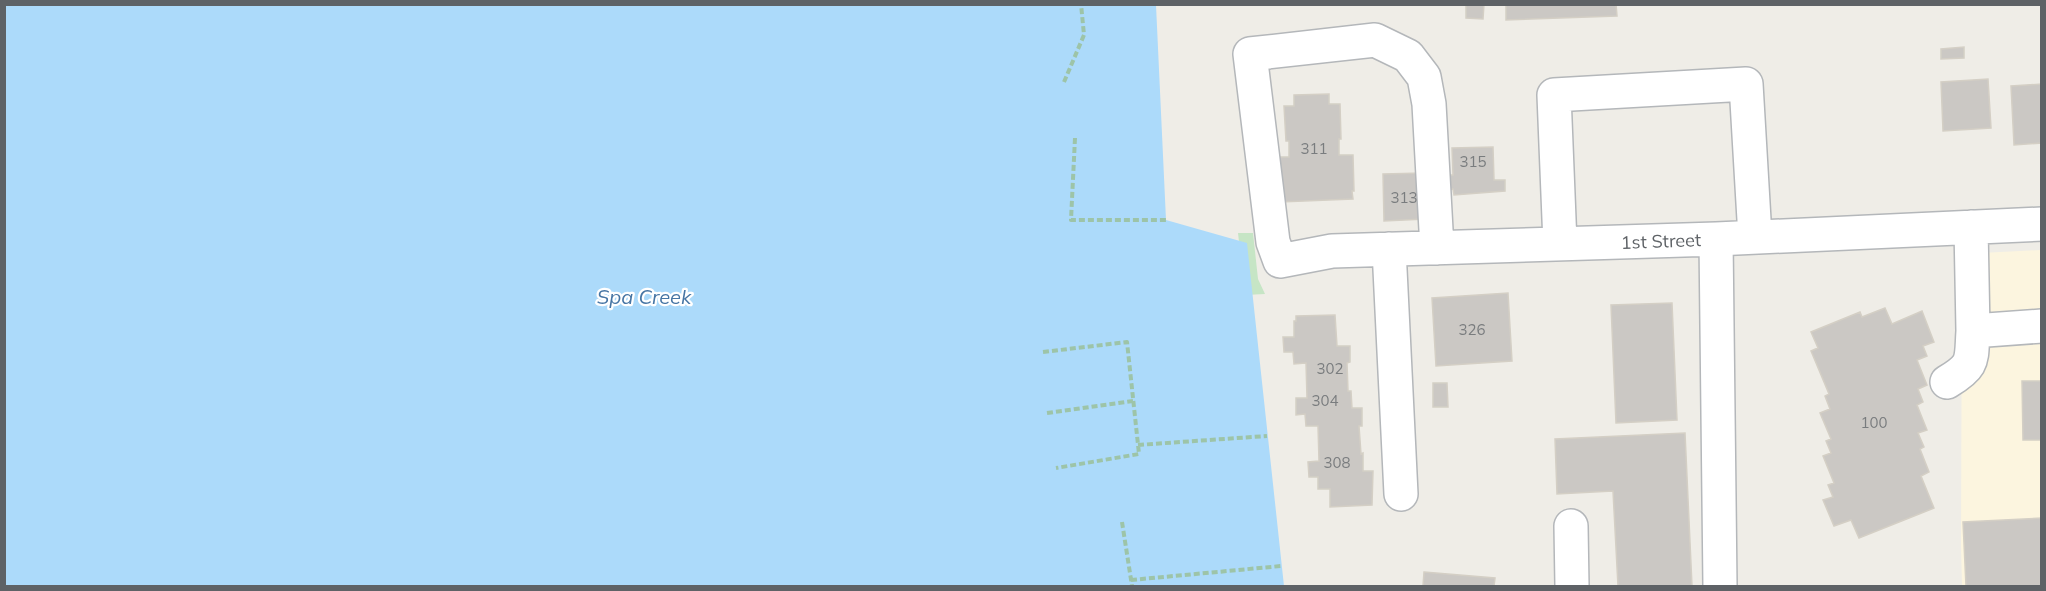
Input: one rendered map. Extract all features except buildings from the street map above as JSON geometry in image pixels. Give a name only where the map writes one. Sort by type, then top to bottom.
[{"type":"street","name":"1st Street","points":[[1437,248],[1429,104],[1424,77],[1408,56],[1375,40],[1250,54],[1273,243],[1280,261],[1332,251],[1437,248],[1716,239],[2042,224]]},
{"type":"street","points":[[1560,244],[1554,95],[1746,84],[1755,237]]},
{"type":"street","points":[[1947,382],[1966,371],[1971,358],[1973,331],[1971,227]]},
{"type":"street","points":[[1716,239],[1720,586]]},
{"type":"street","points":[[1389,249],[1401,494]]},
{"type":"street","points":[[1973,331],[2042,326]]},
{"type":"street","points":[[1571,526],[1572,586]]},
{"type":"path","points":[[1064,82],[1084,35],[1081,4]]},
{"type":"path","points":[[1075,138],[1071,220],[1166,220]]},
{"type":"path","points":[[1042,352],[1127,342],[1139,454],[1056,468]]},
{"type":"path","points":[[1047,413],[1133,401]]},
{"type":"path","points":[[1138,445],[1267,436]]},
{"type":"path","points":[[1122,522],[1132,586]]},
{"type":"path","points":[[1131,580],[1281,566]]},
{"type":"shaded area","points":[[2041,250],[2041,586],[1962,586],[1962,254]]},
{"type":"green space","points":[[1238,233],[1253,233],[1258,279],[1265,294],[1245,295]]},
{"type":"water","name":"Spa Creek","points":[[4,5],[1156,5],[1166,220],[1247,243],[1284,586],[5,586]]}]
